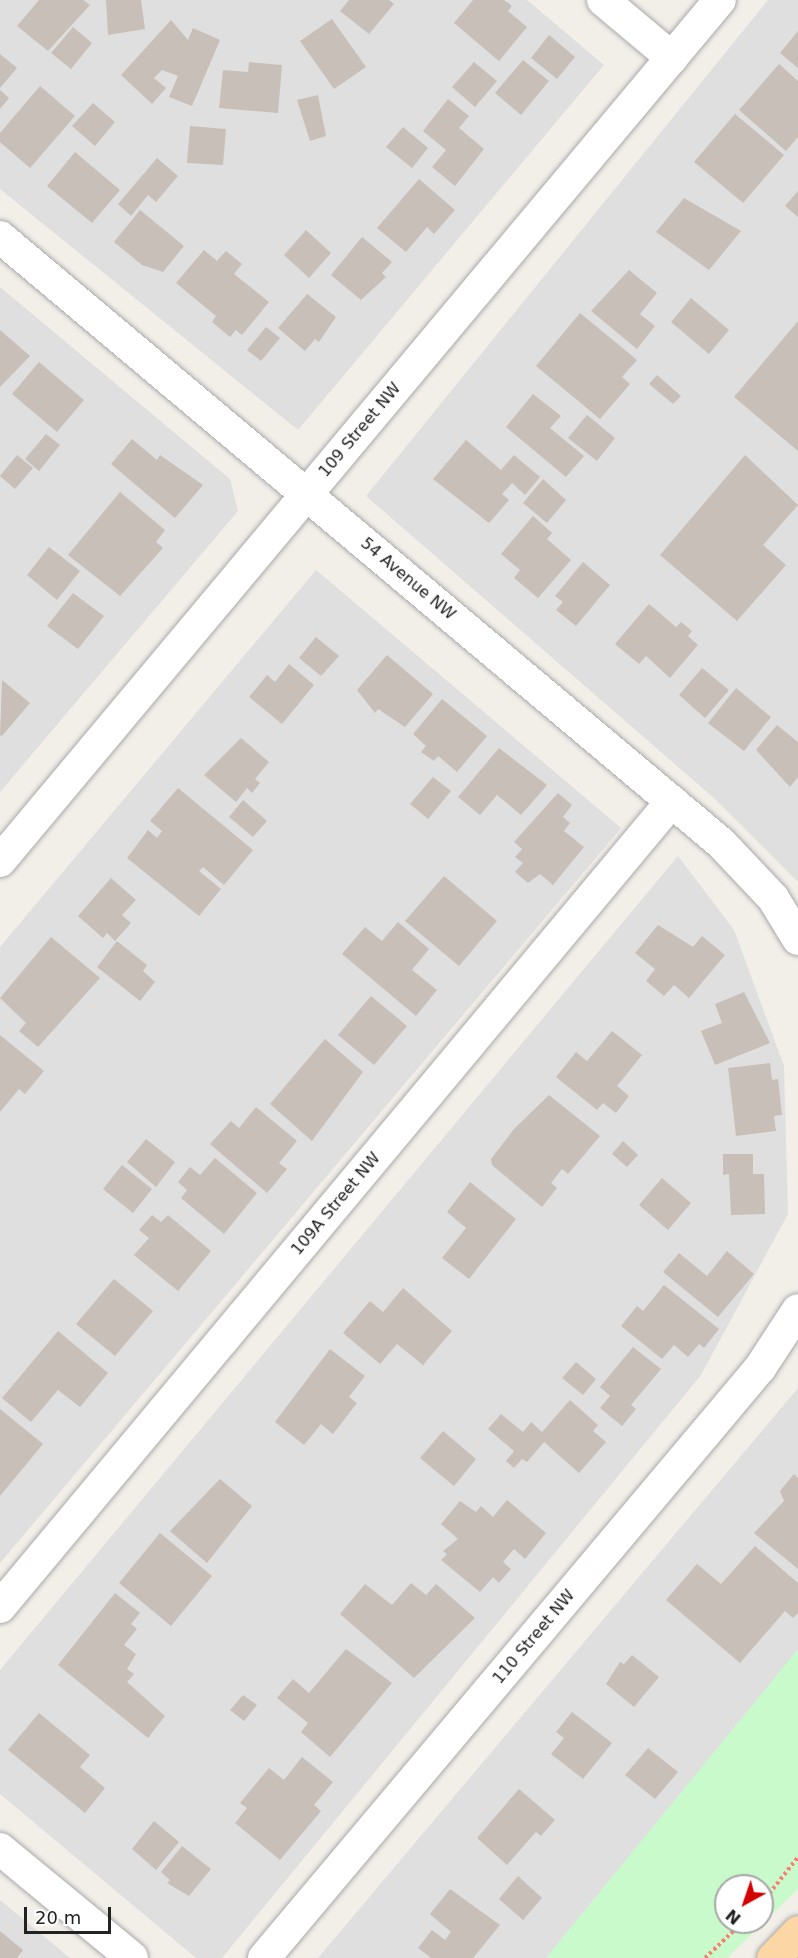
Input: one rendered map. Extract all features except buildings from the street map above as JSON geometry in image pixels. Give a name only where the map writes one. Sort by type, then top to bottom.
[{"type":"main road","points":[[773,1958],[798,1932]]},
{"type":"street","points":[[603,0],[672,58]]},
{"type":"street","name":"109 Street NW","points":[[0,861],[720,0]]},
{"type":"street","name":"54 Avenue NW","points":[[0,237],[672,801],[749,872],[798,939]]},
{"type":"street","name":"109A Street NW","points":[[0,1607],[672,801]]},
{"type":"street","name":"110 Street NW","points":[[264,1958],[760,1368],[798,1311]]},
{"type":"street","points":[[0,1849],[132,1958]]},
{"type":"path","points":[[774,1888],[798,1857]]},
{"type":"path","points":[[705,1958],[730,1934]]},
{"type":"shaded area","points":[[0,0],[527,0],[604,65],[298,430],[0,189]]},
{"type":"shaded area","points":[[768,0],[798,0],[798,882],[715,799],[366,496]]},
{"type":"shaded area","points":[[0,287],[230,479],[238,511],[0,792]]},
{"type":"shaded area","points":[[316,570],[621,828],[0,1563],[0,947]]},
{"type":"shaded area","points":[[678,856],[734,930],[784,1066],[788,1214],[701,1375],[222,1958],[196,1958],[0,1794],[0,1670]]},
{"type":"shaded area","points":[[798,1388],[798,1651],[546,1958],[318,1958]]},
{"type":"shaded area","points":[[0,1900],[70,1958],[0,1958]]},
{"type":"green space","points":[[798,1649],[798,1889],[774,1912],[774,1874],[714,1874],[714,1934],[752,1934],[727,1958],[546,1958]]}]
